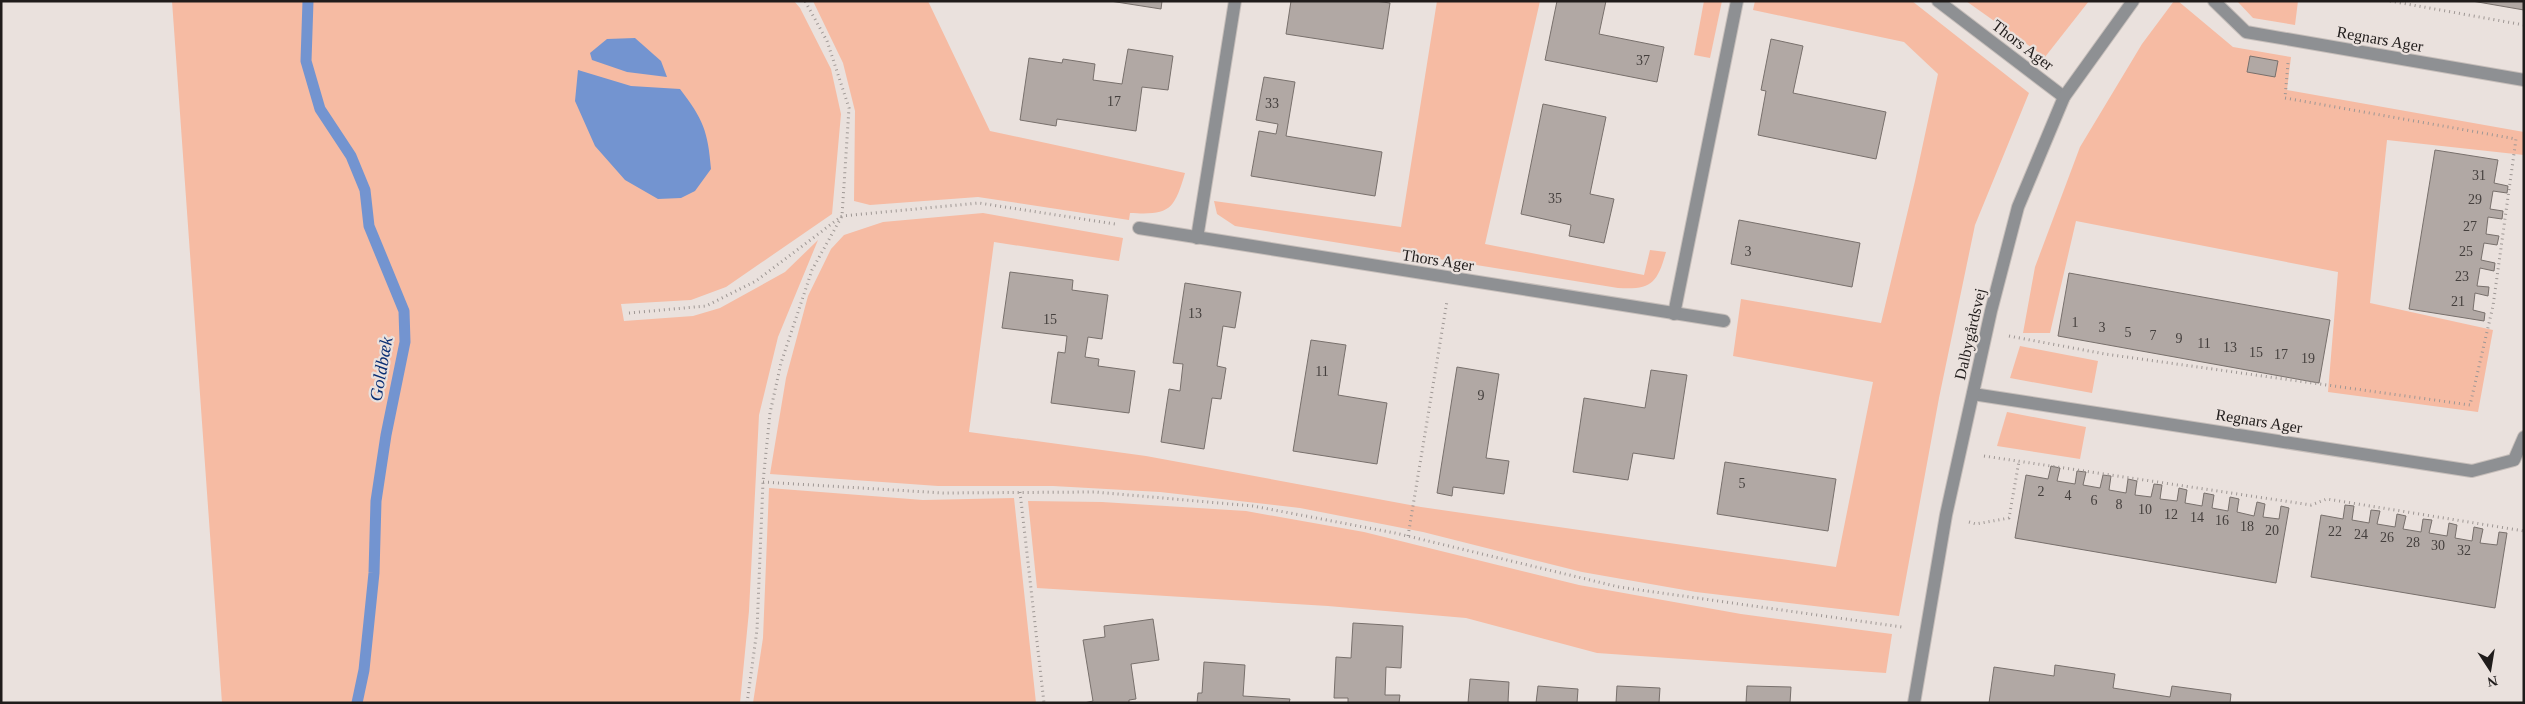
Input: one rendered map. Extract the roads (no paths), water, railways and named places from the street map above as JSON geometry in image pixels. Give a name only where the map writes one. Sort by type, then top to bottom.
[{"type":"street","points":[[1197,238],[1235,1]]},
{"type":"street","points":[[1674,314],[1737,1]]},
{"type":"street","name":"Thors Ager","points":[[1938,1],[2064,97]]},
{"type":"street","name":"Dalbygårdsvej","points":[[1914,703],[1946,515],[1987,332],[2018,207],[2064,97],[2133,1]]},
{"type":"street","name":"Regnars Ager","points":[[2214,1],[2246,32],[2524,80]]},
{"type":"street","name":"Thors Ager","points":[[1139,228],[1724,321]]},
{"type":"street","name":"Regnars Ager","points":[[1973,394],[2472,471],[2514,460],[2524,437]]},
{"type":"water","points":[[635,38],[661,61],[667,77],[627,72],[592,60],[590,53],[607,39]]},
{"type":"water","points":[[578,70],[631,86],[680,89],[699,117],[708,145],[711,169],[695,191],[681,198],[658,199],[625,180],[595,146],[575,101]]},
{"type":"waterway","name":"Goldbæk","points":[[308,1],[306,61],[320,109],[351,156],[365,190],[369,226],[404,311],[405,342],[386,435],[376,501],[374,573],[364,670],[357,703]]}]
